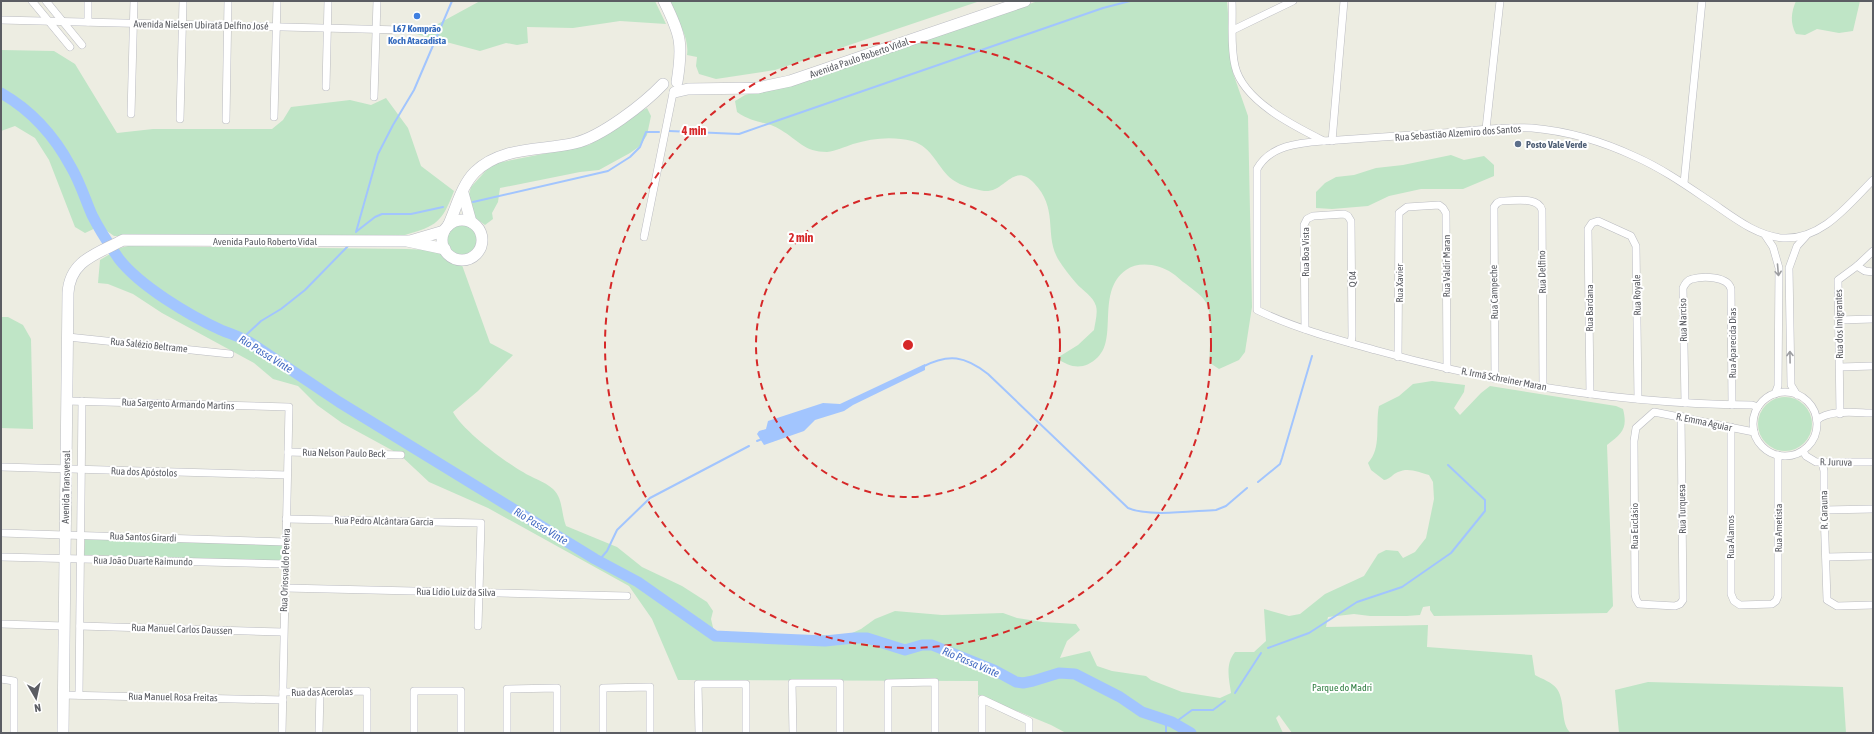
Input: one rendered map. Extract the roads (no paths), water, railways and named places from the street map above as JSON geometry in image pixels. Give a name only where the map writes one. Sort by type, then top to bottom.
[{"type":"main road","points":[[446,228],[459,220],[471,222],[477,226],[482,238],[479,250],[474,255],[468,258],[455,258],[445,249],[442,243],[446,228],[463,193],[467,181],[474,173],[488,162],[518,152],[580,142],[609,126],[651,97],[671,87],[682,53],[680,40],[664,1]]},
{"type":"main road","name":"Avenida Paulo Roberto Vidal","points":[[671,87],[688,90],[757,88],[790,81],[1026,1]]},
{"type":"main road","points":[[463,193],[471,222]]},
{"type":"main road","name":"Avenida Paulo Roberto Vidal","points":[[407,241],[446,228]]},
{"type":"main road","name":"Avenida Paulo Roberto Vidal","points":[[123,240],[407,241],[445,249]]},
{"type":"main road","name":"Avenida Transversal","points":[[62,733],[68,293],[70,276],[78,266],[123,240]]},
{"type":"street","points":[[32,1],[70,47]]},
{"type":"street","points":[[46,1],[82,45]]},
{"type":"street","points":[[88,1],[88,22]]},
{"type":"street","points":[[131,114],[134,1]]},
{"type":"street","points":[[180,119],[183,1]]},
{"type":"street","points":[[226,120],[228,1]]},
{"type":"street","points":[[274,117],[277,1]]},
{"type":"street","points":[[326,87],[328,1]]},
{"type":"street","points":[[374,97],[377,1]]},
{"type":"street","points":[[1232,1],[1235,66],[1238,77],[1244,85],[1270,110],[1324,142]]},
{"type":"street","points":[[1233,30],[1292,1]]},
{"type":"street","points":[[1332,141],[1344,1]]},
{"type":"street","points":[[1486,130],[1500,1]]},
{"type":"street","points":[[1684,184],[1702,1]]},
{"type":"street","name":"Avenida Nielsen Ubiratã Delfino José","points":[[1,20],[401,30]]},
{"type":"street","points":[[644,237],[670,106],[671,87]]},
{"type":"street","name":"Rua Sebastião Alzemiro dos Santos","points":[[1257,310],[1257,169],[1262,159],[1276,150],[1290,146],[1332,141],[1531,128],[1580,137],[1636,157],[1684,184],[1743,224],[1765,235],[1784,238],[1806,236],[1819,230],[1831,222],[1873,180]]},
{"type":"street","name":"Rua Delfino","points":[[1495,205],[1501,200],[1534,201],[1541,207],[1543,387]]},
{"type":"street","name":"Rua Valdir Maran","points":[[1401,211],[1407,207],[1439,205],[1445,211],[1447,368]]},
{"type":"street","name":"Rua Campeche","points":[[1495,205],[1493,210],[1495,379]]},
{"type":"street","name":"Rua Xavier","points":[[1398,357],[1399,217],[1401,211]]},
{"type":"street","name":"Rua Boa Vista","points":[[1305,329],[1305,222],[1313,216],[1344,214],[1348,216]]},
{"type":"street","name":"Q 04","points":[[1348,216],[1351,220],[1351,343]]},
{"type":"street","name":"Rua Royale","points":[[1592,223],[1602,221],[1631,236],[1636,246],[1638,400]]},
{"type":"street","name":"Rua Bardana","points":[[1590,394],[1588,229],[1592,223]]},
{"type":"street","points":[[1765,235],[1773,247],[1779,268],[1778,386],[1775,394]]},
{"type":"street","points":[[1797,394],[1786,392],[1775,394],[1766,399],[1758,407],[1754,417],[1754,432],[1763,447],[1778,455],[1793,455],[1803,451],[1814,437],[1817,420],[1810,404],[1797,394],[1791,385],[1789,268],[1797,246],[1806,236]]},
{"type":"street","name":"Rua dos Imigrantes","points":[[1840,414],[1838,280],[1858,266],[1873,251]]},
{"type":"street","points":[[1858,266],[1865,271],[1873,272]]},
{"type":"street","name":"Rua Narciso","points":[[1685,403],[1683,288],[1685,284],[1692,279],[1722,279],[1728,282]]},
{"type":"street","name":"Rua Aparecida Dias","points":[[1728,282],[1731,289],[1732,405]]},
{"type":"street","name":"R. Irmã Schreiner Maran","points":[[1257,310],[1305,329],[1398,357],[1495,379],[1638,400],[1752,405],[1758,407]]},
{"type":"street","points":[[1839,320],[1873,319]]},
{"type":"street","name":"Rua Salézio Beltrame","points":[[68,336],[230,354]]},
{"type":"street","points":[[1840,367],[1873,366]]},
{"type":"street","name":"Rua Sargento Armando Martins","points":[[67,401],[289,407]]},
{"type":"street","points":[[79,695],[82,401]]},
{"type":"street","name":"Rua Oriosvaldo Pereira","points":[[282,733],[289,407]]},
{"type":"street","name":"R. Emma Aguiar","points":[[1654,412],[1681,416],[1754,432]]},
{"type":"street","name":"Rua Euclásio","points":[[1654,412],[1636,428],[1634,435],[1635,594],[1639,604],[1675,606],[1682,602]]},
{"type":"street","points":[[1817,420],[1822,416],[1873,413]]},
{"type":"street","name":"Rua Turquesa","points":[[1681,416],[1682,602]]},
{"type":"street","name":"Rua Álamos","points":[[1731,427],[1731,594],[1734,601],[1740,604],[1772,604],[1776,601]]},
{"type":"street","name":"R. Juruva","points":[[1803,451],[1811,460],[1822,462],[1873,462]]},
{"type":"street","name":"Rua Nelson Paulo Beck","points":[[288,452],[401,455]]},
{"type":"street","name":"Rua Ametista","points":[[1776,601],[1778,596],[1778,455]]},
{"type":"street","name":"R. Carauna","points":[[1822,462],[1824,471],[1826,596],[1829,603],[1837,606],[1873,605]]},
{"type":"street","name":"Rua dos Apóstolos","points":[[1,468],[287,475]]},
{"type":"street","points":[[1824,510],[1873,509]]},
{"type":"street","name":"Rua Pedro Alcântara Garcia","points":[[286,519],[481,523],[479,593]]},
{"type":"street","name":"Rua Santos Girardi","points":[[1,533],[286,542]]},
{"type":"street","points":[[1826,557],[1873,556]]},
{"type":"street","name":"Rua João Duarte Raimundo","points":[[1,557],[285,564]]},
{"type":"street","name":"Rua Lídio Luiz da Silva","points":[[284,588],[627,596]]},
{"type":"street","points":[[478,626],[479,593]]},
{"type":"street","points":[[1,624],[64,626]]},
{"type":"street","name":"Rua Manuel Carlos Daussen","points":[[80,626],[283,632]]},
{"type":"street","points":[[1,679],[14,681],[14,733]]},
{"type":"street","points":[[888,733],[888,683],[935,682],[935,733]]},
{"type":"street","points":[[793,733],[792,683],[840,683],[840,733]]},
{"type":"street","points":[[699,733],[698,684],[746,684],[746,733]]},
{"type":"street","points":[[507,733],[507,689],[557,688],[557,733]]},
{"type":"street","points":[[603,733],[603,688],[650,688],[650,733]]},
{"type":"street","points":[[414,733],[414,691],[461,690],[461,733]]},
{"type":"street","name":"Rua das Acerolas","points":[[283,692],[367,691],[367,733]]},
{"type":"street","points":[[319,733],[320,692]]},
{"type":"street","name":"Rua Manuel Rosa Freitas","points":[[63,695],[283,700]]},
{"type":"street","points":[[982,733],[982,699],[1029,721],[1029,733]]},
{"type":"water","points":[[925,364],[925,370],[853,405],[844,411],[815,420],[804,431],[764,445],[757,434],[759,431],[766,429],[768,421],[823,403],[840,404]]},
{"type":"waterway","points":[[356,232],[378,154],[414,90],[452,1]]},
{"type":"waterway","points":[[669,131],[739,134],[1103,8],[1130,1]]},
{"type":"waterway","name":"Rio Passa Vinte","points":[[1,93],[32,116],[58,145],[80,185],[92,215],[112,249],[128,269],[152,290],[195,317],[221,330],[242,338],[339,402],[595,559],[638,582],[715,636],[825,641],[867,638],[905,650],[922,645],[932,645],[994,670],[1016,682],[1023,683],[1059,673],[1075,674],[1120,697],[1142,712],[1172,722],[1191,733]]},
{"type":"waterway","points":[[473,202],[608,171],[630,157],[640,147],[646,132],[659,132]]},
{"type":"waterway","points":[[357,231],[375,217],[382,214],[411,214],[443,207]]},
{"type":"waterway","points":[[241,337],[245,336],[261,321],[281,309],[305,290],[349,245]]},
{"type":"waterway","points":[[1258,482],[1280,464],[1312,356]]},
{"type":"waterway","points":[[922,367],[940,360],[956,358],[972,363],[980,368],[1128,508],[1137,511],[1159,513],[1216,510],[1226,506],[1247,488]]},
{"type":"waterway","points":[[757,441],[762,439]]},
{"type":"waterway","points":[[595,559],[601,558],[607,551],[617,530],[650,498],[749,446]]},
{"type":"waterway","points":[[1268,648],[1309,633],[1357,602],[1402,587],[1451,553],[1485,511],[1485,500],[1448,465]]},
{"type":"waterway","points":[[1235,693],[1261,653]]},
{"type":"waterway","points":[[1172,722],[1177,721],[1192,710],[1213,710],[1225,701]]},
{"type":"waterway","points":[[1164,719],[1166,733]]},
{"type":"place","name":"L67 Komprão Koch Atacadista","points":[[417,16]]},
{"type":"place","name":"Posto Vale Verde","points":[[1518,144]]},
{"type":"park label","name":"Parque do Madri","points":[[1342,687]]}]
